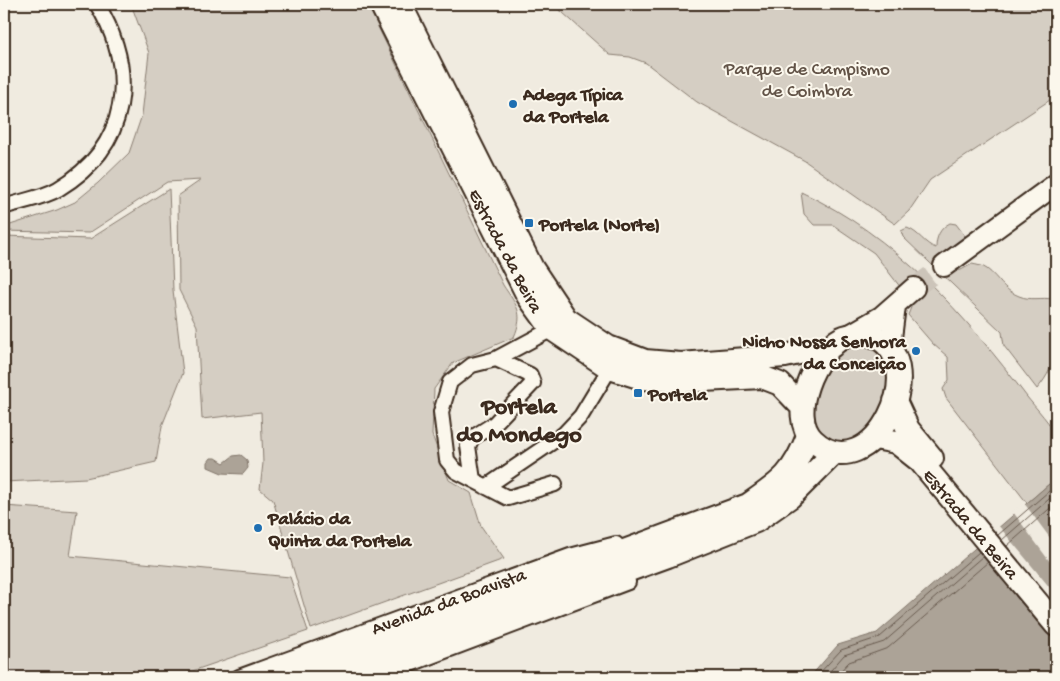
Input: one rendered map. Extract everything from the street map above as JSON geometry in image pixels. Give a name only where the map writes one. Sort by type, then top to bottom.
[{"type":"main road","name":"Estrada da Beira","points":[[381,4],[528,296],[552,329],[610,368],[642,378],[683,381],[762,377],[780,384],[802,407]]},
{"type":"main road","name":"Estrada da Beira","points":[[400,4],[532,268],[566,319],[608,347],[645,361],[681,364],[785,356],[841,340]]},
{"type":"main road","points":[[944,266],[1056,184]]},
{"type":"main road","points":[[896,306],[891,338],[898,369],[899,385],[895,401],[875,438],[865,447],[856,451],[834,453],[820,447],[808,436],[802,417],[802,407],[807,386],[815,370],[841,340],[896,306],[914,288]]},
{"type":"main road","points":[[841,340],[868,334],[884,340],[893,352]]},
{"type":"main road","name":"Estrada da Beira","points":[[895,401],[924,457],[1056,625]]},
{"type":"main road","name":"Avenida da Boavista","points":[[334,677],[665,546],[713,520],[748,505],[777,485],[794,468],[808,436]]},
{"type":"main road","name":"Estrada da Beira","points":[[875,438],[896,442],[924,457],[1056,606]]},
{"type":"main road","name":"Avenida da Boavista","points":[[285,677],[665,546],[725,534],[770,514],[834,453]]},
{"type":"street","points":[[4,207],[58,189],[88,165],[112,134],[123,96],[120,56],[97,4]]},
{"type":"street","points":[[552,329],[496,359],[472,365],[450,382],[441,412],[447,460],[456,470],[508,498],[555,484]]},
{"type":"street","points":[[473,480],[468,446],[472,438],[494,424],[533,383],[530,375],[496,359]]},
{"type":"street","points":[[486,487],[564,434],[581,416],[610,368]]},
{"type":"street","name":"Avenida da Boavista","points":[[239,677],[570,556],[625,541],[665,546]]},
{"type":"street","name":"Avenida da Boavista","points":[[376,677],[641,577],[665,546]]},
{"type":"green space","points":[[131,4],[367,4],[503,285],[518,309],[519,321],[514,337],[453,363],[434,389],[432,435],[449,480],[471,493],[481,526],[504,559],[311,629],[273,500],[260,489],[263,463],[261,412],[202,419],[197,326],[179,290],[178,196],[201,180],[167,182],[89,233],[4,231],[4,227],[57,210],[75,202],[129,153],[142,115],[149,53]]},
{"type":"green space","name":"Parque de Campismo de Coimbra","points":[[553,4],[1056,4],[1056,96],[930,180],[909,211],[895,224],[805,161],[697,102],[646,63],[630,57],[610,55]]},
{"type":"green space","points":[[169,189],[173,290],[183,373],[162,426],[156,462],[86,478],[4,482],[4,236],[90,239]]},
{"type":"green space","points":[[801,192],[835,210],[867,231],[898,254],[926,280],[979,337],[1048,422],[1057,441],[1056,478],[1027,503],[946,398],[943,389],[949,380],[948,357],[933,344],[908,315],[917,292],[901,288],[874,253],[833,225],[814,225],[804,214]]},
{"type":"green space","points":[[950,223],[956,224],[968,240],[950,272],[961,270],[972,264],[980,266],[991,272],[1009,291],[1019,296],[1053,299],[1056,307],[1055,351],[1050,370],[1037,389],[1004,346],[1002,332],[903,237],[901,231],[907,228],[936,248],[939,233]]},
{"type":"green space","points":[[863,345],[878,352],[886,363],[889,378],[887,394],[881,410],[872,425],[861,436],[846,444],[832,443],[814,426],[815,401],[819,388],[824,375],[840,354],[851,348]]},
{"type":"green space","points":[[4,506],[77,511],[70,556],[290,577],[308,631],[175,677],[4,677]]},
{"type":"water","points":[[241,455],[247,460],[248,468],[243,474],[222,473],[208,467],[208,462],[211,458],[216,458],[224,463],[233,456]]},
{"type":"water","points":[[1056,478],[1056,677],[810,677],[838,645],[877,633]]},
{"type":"pier","points":[[1024,503],[1056,546],[1056,570],[1013,512]]},
{"type":"pier","points":[[998,525],[1056,595],[1056,637],[977,543]]},
{"type":"tunnel","points":[[914,288],[944,266]]},
{"type":"place","name":"Adega Típica da Portela","points":[[513,104]]},
{"type":"place","name":"Portela (Norte)","points":[[529,223]]},
{"type":"place","name":"Nicho Nossa Senhora da Conceição","points":[[916,351]]},
{"type":"place","name":"Portela","points":[[638,393]]},
{"type":"place","name":"Palácio da Quinta da Portela","points":[[258,528]]},
{"type":"district","name":"Portela do Mondego","points":[[519,419]]}]
